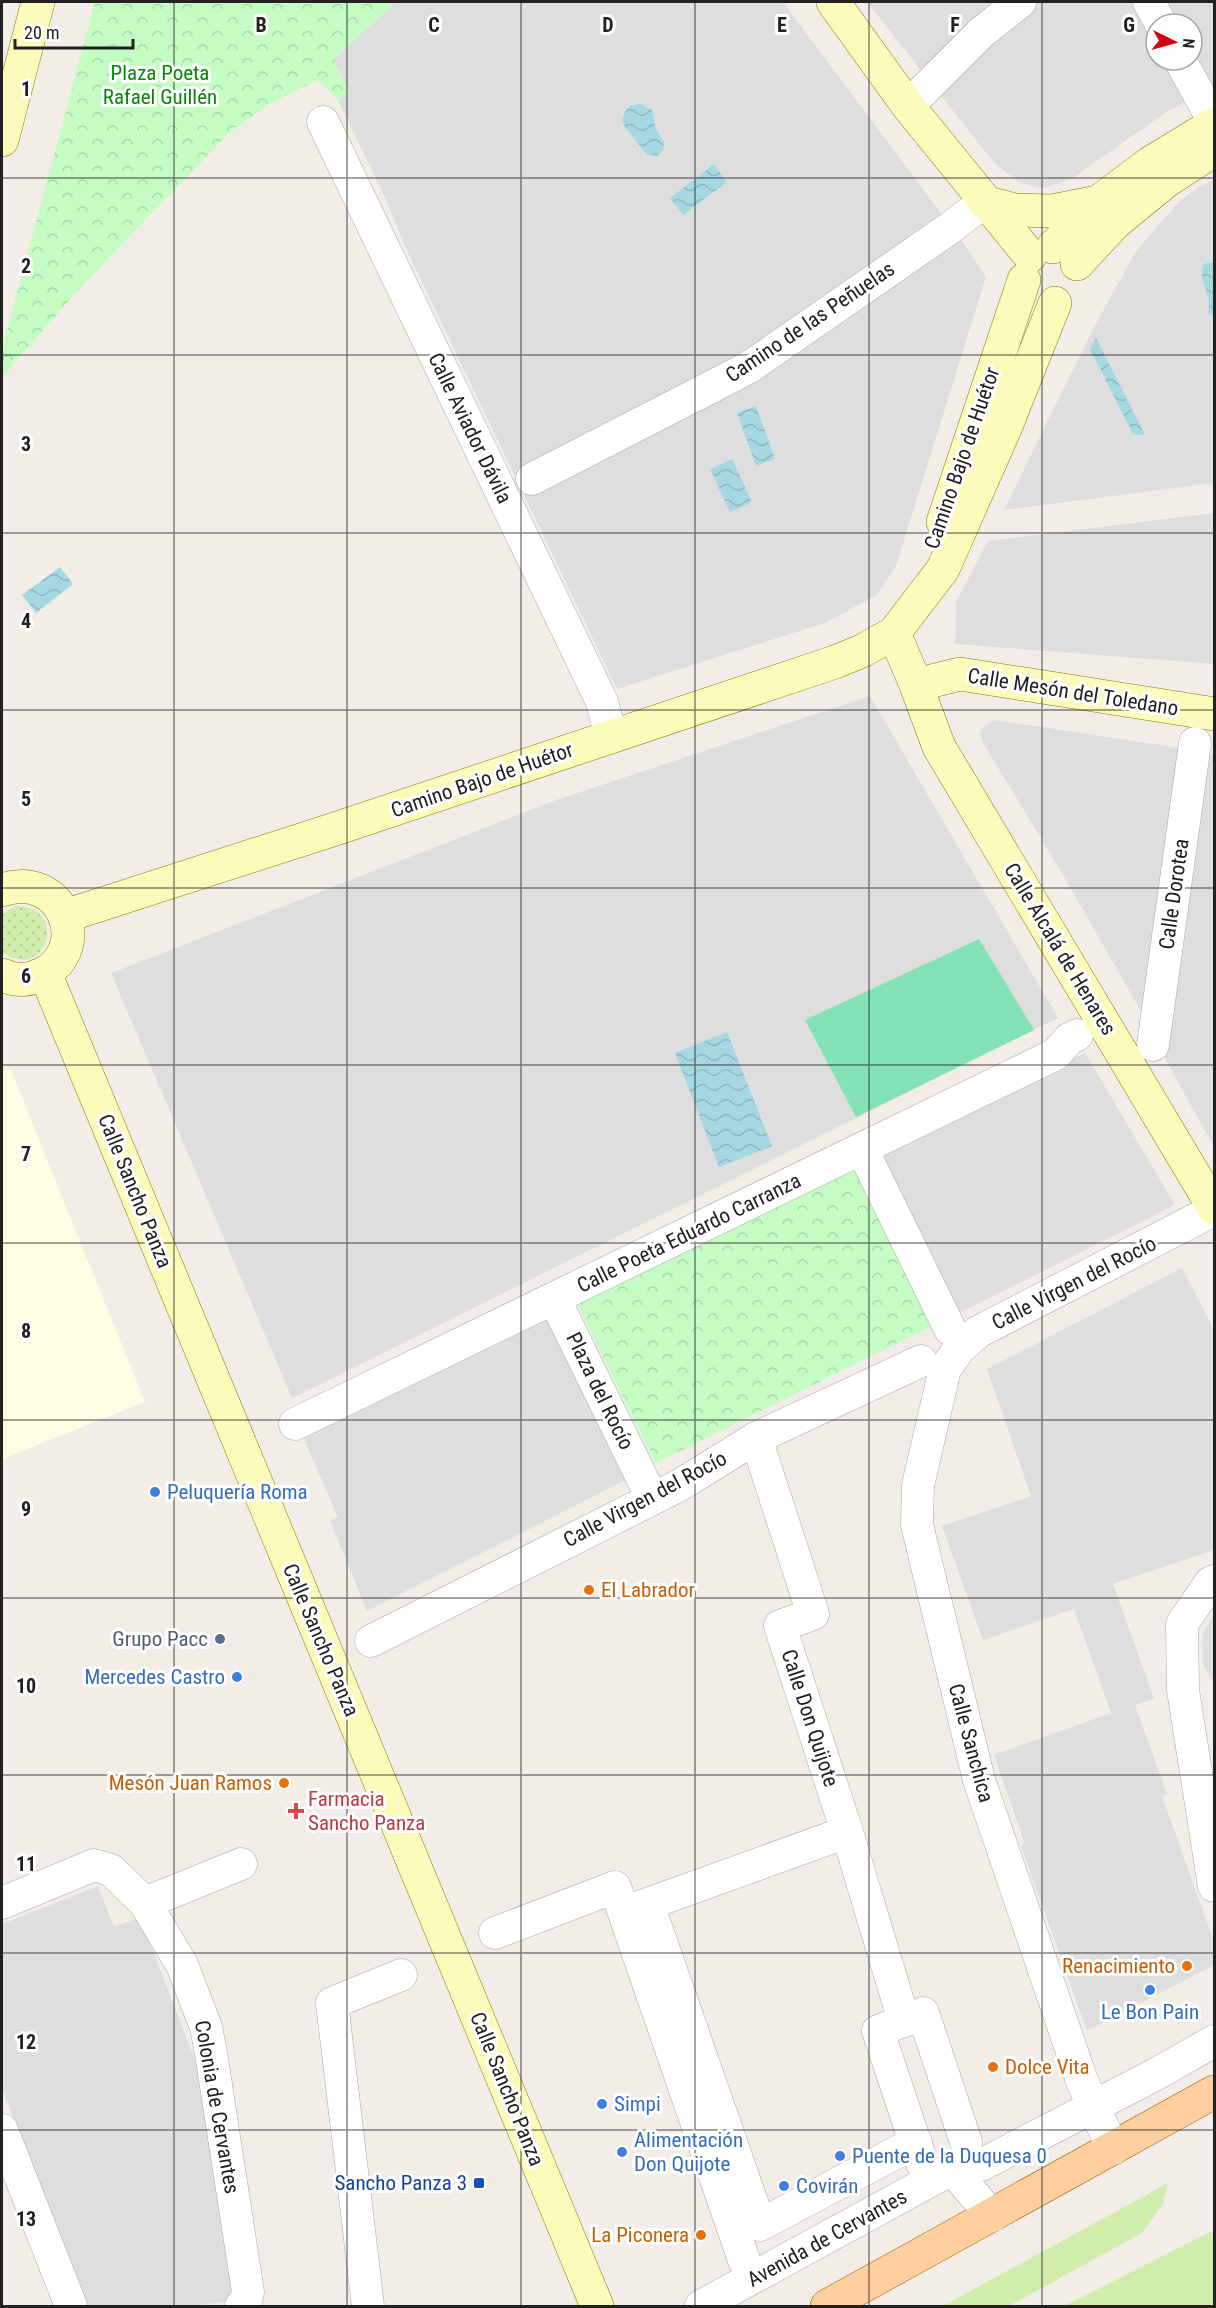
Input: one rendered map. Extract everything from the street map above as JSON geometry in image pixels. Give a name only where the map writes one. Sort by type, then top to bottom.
[{"type":"main road","points":[[827,2307],[1215,2092]]},
{"type":"street","points":[[2,140],[38,2]]},
{"type":"street","points":[[833,2],[908,106],[984,202],[1046,262],[1078,281],[1071,295],[1055,303],[1047,303],[1032,295],[1046,262]]},
{"type":"street","points":[[908,106],[982,32],[1020,2]]},
{"type":"street","points":[[1187,72],[1215,123]]},
{"type":"street","name":"Calle Aviador Dávila","points":[[323,122],[602,702],[611,736]]},
{"type":"street","name":"Camino Bajo de Huétor","points":[[894,633],[940,531],[1046,262],[1098,202],[1150,162],[1215,123]]},
{"type":"street","name":"Camino Bajo de Huétor","points":[[1046,262],[1115,223],[1165,182],[1215,150]]},
{"type":"street","name":"Camino Bajo de Huétor","points":[[984,202],[1015,210],[1052,211],[1098,202]]},
{"type":"street","name":"Camino de las Peñuelas","points":[[532,479],[748,368],[951,228],[984,202]]},
{"type":"street","name":"Camino Bajo de Huétor","points":[[65,916],[335,830],[835,662],[862,651],[894,633],[943,569],[1006,426],[1055,303]]},
{"type":"street","points":[[894,633],[916,685]]},
{"type":"street","name":"Calle Mesón del Toledano","points":[[916,685],[960,674],[1215,714]]},
{"type":"street","name":"Calle Alcalá de Henares","points":[[916,685],[939,747],[1214,1205]]},
{"type":"street","name":"Calle Dorotea","points":[[1153,1045],[1195,743]]},
{"type":"street","points":[[2,890],[13,886],[28,886],[51,896],[65,916],[68,935],[61,957],[45,973],[21,980],[2,975]]},
{"type":"street","name":"Calle Sancho Panza","points":[[45,973],[597,2307]]},
{"type":"street","name":"Calle Poeta Eduardo Carranza","points":[[295,1424],[1056,1054],[1069,1039],[1077,1035]]},
{"type":"street","points":[[862,1149],[950,1329]]},
{"type":"street","name":"Calle Virgen del Rocío","points":[[371,1641],[680,1485],[756,1438],[933,1365],[958,1349],[978,1332],[1214,1205]]},
{"type":"street","name":"Plaza del Rocío","points":[[554,1298],[645,1484]]},
{"type":"street","name":"Calle Sanchica","points":[[933,1365],[918,1485],[917,1525],[979,1780],[1092,2106]]},
{"type":"street","name":"Calle Don Quijote","points":[[756,1438],[813,1614],[780,1626],[847,1832],[904,2021]]},
{"type":"street","points":[[1215,1581],[1210,1583],[1182,1624],[1183,1689],[1215,1886]]},
{"type":"street","points":[[636,1908],[847,1832]]},
{"type":"street","points":[[145,1903],[241,1864]]},
{"type":"street","name":"Colonia de Cervantes","points":[[2,1903],[94,1865],[111,1870],[145,1903],[182,1965],[206,2027],[248,2292],[245,2303],[241,2307]]},
{"type":"street","points":[[495,1933],[615,1887],[636,1908],[744,2260]]},
{"type":"street","name":"Avenida de Cervantes","points":[[636,1908],[760,2225],[939,2154],[981,2165],[1215,2041]]},
{"type":"street","points":[[368,2307],[332,2003],[401,1975]]},
{"type":"street","points":[[939,2154],[923,2013],[878,2031],[939,2154],[992,2216]]},
{"type":"street","points":[[1092,2106],[1113,2149]]},
{"type":"street","points":[[2,2130],[71,2307]]},
{"type":"street","name":"Avenida de Cervantes","points":[[701,2307],[939,2154]]},
{"type":"shaded area","points":[[396,2],[783,2],[964,244],[986,277],[896,566],[877,595],[825,623],[617,689],[408,253],[382,191],[338,100],[349,92],[333,59]]},
{"type":"shaded area","points":[[867,2],[1214,2],[1214,88],[1168,111],[1071,179],[1044,188],[1020,183],[996,165]]},
{"type":"shaded area","points":[[1214,180],[1214,483],[1004,510],[1092,331],[1136,251],[1180,201],[1200,186]]},
{"type":"shaded area","points":[[1214,513],[1214,664],[955,644],[956,602],[988,541]]},
{"type":"shaded area","points":[[870,696],[1058,1018],[292,1398],[111,973],[556,800]]},
{"type":"shaded area","points":[[994,720],[1181,748],[1143,1015],[1059,868],[983,743],[980,733],[983,727]]},
{"type":"shaded area","points":[[1205,752],[1214,754],[1214,1146],[1158,1047]]},
{"type":"shaded area","points":[[1085,1053],[1175,1205],[957,1314],[878,1156]]},
{"type":"shaded area","points":[[11,1070],[145,1402],[2,1459],[2,1071]]},
{"type":"shaded area","points":[[1182,1268],[1214,1330],[1214,1550],[1113,1584],[1154,1699],[1135,1705],[1167,1794],[1162,1796],[1214,1942],[1214,1965],[1087,2031],[1021,1846],[1025,1844],[994,1755],[1111,1713],[1074,1609],[983,1640],[942,1526],[1031,1496],[987,1369]]},
{"type":"shaded area","points":[[552,1312],[632,1477],[367,1611],[330,1521],[338,1517],[303,1437]]},
{"type":"shaded area","points":[[1214,1614],[1214,1685],[1203,1664],[1202,1635]]},
{"type":"shaded area","points":[[98,1886],[114,1927],[140,1917],[201,2076],[239,2300],[191,2306],[80,2306],[2,2086],[2,1924]]},
{"type":"green space","name":"Plaza Poeta Rafael Guillén","points":[[95,2],[396,2],[333,59],[349,92],[338,100],[318,80],[273,102],[231,131],[80,288],[2,377],[2,350]]},
{"type":"green space","points":[[16,906],[33,910],[43,918],[47,930],[46,941],[40,952],[30,958],[17,959],[2,952],[2,914]]},
{"type":"green space","points":[[979,939],[1034,1030],[856,1117],[805,1020]]},
{"type":"green space","points":[[857,1165],[936,1324],[656,1463],[577,1304]]},
{"type":"green space","points":[[1168,2183],[1163,2204],[1142,2233],[1011,2305],[943,2306]]},
{"type":"green space","points":[[1214,2230],[1214,2306],[1064,2306]]},
{"type":"water","points":[[640,104],[652,110],[656,129],[664,142],[663,150],[657,156],[646,154],[623,124],[627,110],[632,105]]},
{"type":"water","points":[[714,164],[727,182],[683,215],[670,198]]},
{"type":"water","points":[[1214,263],[1214,317],[1208,313],[1209,299],[1202,278],[1203,265]]},
{"type":"water","points":[[1096,338],[1145,435],[1133,434],[1090,349]]},
{"type":"water","points":[[756,406],[775,459],[756,466],[737,413]]},
{"type":"water","points":[[732,459],[752,502],[730,512],[710,469]]},
{"type":"water","points":[[60,567],[73,584],[36,613],[22,595]]},
{"type":"water","points":[[727,1032],[772,1146],[719,1167],[675,1053]]},
{"type":"place","name":"Peluquería Roma","points":[[155,1492]]},
{"type":"place","name":"El Labrador","points":[[589,1590]]},
{"type":"place","name":"Grupo Pacc","points":[[220,1639]]},
{"type":"place","name":"Mercedes Castro","points":[[237,1677]]},
{"type":"place","name":"Mesón Juan Ramos","points":[[284,1783]]},
{"type":"place","name":"Farmacia Sancho Panza","points":[[296,1811]]},
{"type":"place","name":"Renacimiento","points":[[1187,1966]]},
{"type":"place","name":"Le Bon Pain","points":[[1150,1990]]},
{"type":"place","name":"Dolce Vita","points":[[993,2067]]},
{"type":"place","name":"Simpi","points":[[602,2104]]},
{"type":"place","name":"Alimentación Don Quijote","points":[[622,2152]]},
{"type":"place","name":"Puente de la Duquesa 0","points":[[840,2156]]},
{"type":"place","name":"Sancho Panza 3","points":[[479,2183]]},
{"type":"place","name":"Covirán","points":[[784,2186]]},
{"type":"place","name":"La Piconera","points":[[701,2235]]}]
